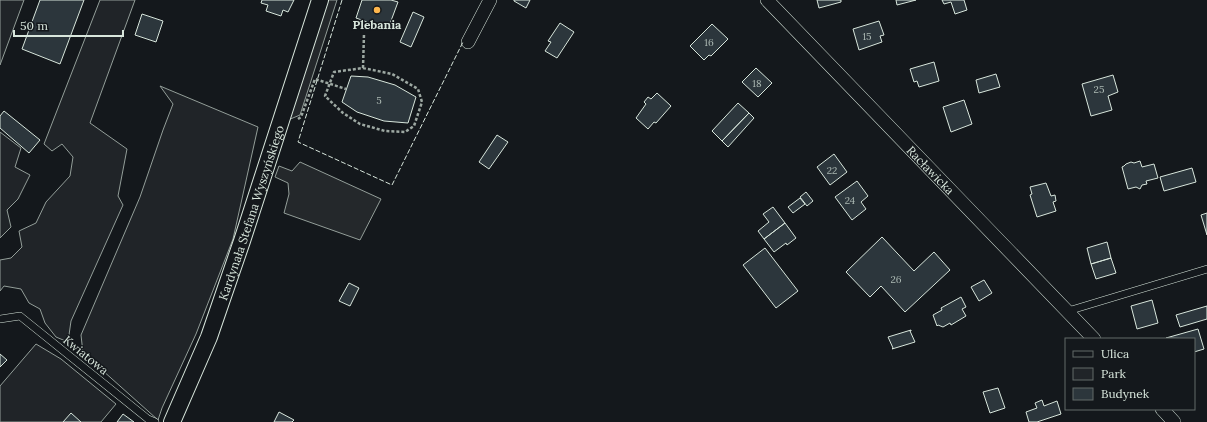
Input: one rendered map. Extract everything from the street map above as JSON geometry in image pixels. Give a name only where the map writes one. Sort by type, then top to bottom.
[{"type":"street","name":"Kardynała Stefana Wyszyńskiego","points":[[172,422],[209,337],[271,168],[320,0]]},
{"type":"street","points":[[468,42],[490,0]]},
{"type":"street","name":"Racławicka","points":[[767,0],[1093,338]]},
{"type":"street","points":[[1163,410],[1174,422]]},
{"type":"lane","points":[[1068,311],[1207,269]]},
{"type":"lane","name":"Kwiatowa","points":[[0,319],[20,316],[148,419],[155,422]]},
{"type":"path","points":[[363,68],[364,34]]},
{"type":"path","points":[[363,68],[392,74],[418,89],[422,102],[414,126],[405,132],[385,131],[360,124],[342,113],[325,96],[329,84],[334,72],[363,68]]},
{"type":"path","points":[[317,80],[346,89]]},
{"type":"green space","points":[[0,0],[24,0],[0,65]]},
{"type":"green space","points":[[100,0],[135,0],[90,123],[127,149],[118,196],[123,205],[71,321],[68,342],[56,337],[45,323],[40,309],[29,303],[21,289],[4,286],[0,291],[0,260],[11,258],[22,247],[19,231],[36,223],[46,202],[70,176],[73,157],[62,144],[52,151],[44,144]]},
{"type":"green space","points":[[160,86],[258,127],[233,239],[196,334],[158,420],[83,353],[81,335],[140,197],[173,104]]},
{"type":"green space","points":[[0,132],[21,148],[15,167],[30,175],[18,199],[7,210],[11,227],[0,238]]},
{"type":"green space","points":[[36,344],[61,359],[116,404],[101,422],[0,422],[0,386]]},
{"type":"shaded area","points":[[328,0],[337,0],[300,115],[288,120]]},
{"type":"shaded area","points":[[300,162],[381,199],[360,240],[284,213],[289,194],[288,183],[275,177],[279,166],[292,171]]},
{"type":"building","points":[[40,0],[84,0],[60,64],[22,49]]},
{"type":"building","points":[[262,0],[294,0],[288,12],[283,10],[281,16],[266,11],[268,5],[261,3]]},
{"type":"building","name":"Plebania","points":[[362,0],[391,0],[398,2],[388,29],[378,26],[376,29],[366,25],[367,22],[356,18]]},
{"type":"building","points":[[514,0],[530,0],[526,8]]},
{"type":"building","points":[[817,0],[841,0],[841,2],[819,8]]},
{"type":"building","points":[[896,0],[916,0],[897,5]]},
{"type":"building","points":[[942,0],[964,0],[967,10],[955,14],[951,2],[944,4]]},
{"type":"building","points":[[413,12],[424,17],[411,47],[400,42]]},
{"type":"building","points":[[142,14],[163,21],[156,42],[135,35]]},
{"type":"building","points":[[879,21],[884,35],[880,36],[882,42],[859,50],[853,29]]},
{"type":"building","points":[[560,23],[574,32],[557,58],[545,51],[551,42],[548,41]]},
{"type":"building","points":[[712,24],[728,39],[711,56],[709,55],[704,60],[690,46]]},
{"type":"building","points":[[934,62],[939,81],[919,87],[917,81],[914,82],[910,69]]},
{"type":"building","points":[[756,68],[772,83],[758,97],[742,82]]},
{"type":"building","points":[[996,74],[1000,87],[979,93],[976,80]]},
{"type":"building","points":[[1113,75],[1118,92],[1108,96],[1112,110],[1091,116],[1082,84]]},
{"type":"building","points":[[351,76],[368,77],[395,85],[416,97],[408,123],[384,121],[357,112],[342,102]]},
{"type":"building","points":[[657,93],[671,106],[656,123],[654,122],[648,129],[636,118],[646,104],[644,102],[648,97],[651,99]]},
{"type":"building","points":[[964,100],[972,124],[951,132],[943,107]]},
{"type":"building","points":[[738,103],[749,113],[722,141],[712,131]]},
{"type":"building","points":[[4,111],[40,140],[29,153],[0,128],[0,116]]},
{"type":"building","points":[[749,113],[754,118],[728,147],[722,141]]},
{"type":"building","points":[[497,135],[508,142],[489,169],[479,162]]},
{"type":"building","points":[[834,154],[847,172],[830,185],[817,167]]},
{"type":"building","points":[[1140,161],[1142,167],[1154,164],[1158,178],[1146,181],[1147,184],[1142,185],[1140,189],[1136,187],[1128,189],[1122,167],[1131,162],[1134,163]]},
{"type":"building","points":[[1192,168],[1196,182],[1164,191],[1160,177]]},
{"type":"building","points":[[857,181],[868,196],[861,202],[866,209],[852,220],[835,197]]},
{"type":"building","points":[[1046,183],[1051,196],[1055,195],[1056,201],[1053,202],[1056,211],[1037,217],[1030,195],[1032,194],[1030,187]]},
{"type":"building","points":[[806,192],[813,201],[807,206],[800,197]]},
{"type":"building","points":[[800,198],[805,204],[793,213],[788,207]]},
{"type":"building","points":[[773,207],[785,223],[764,239],[758,231],[769,222],[763,214]]},
{"type":"building","points":[[1207,213],[1207,235],[1201,215]]},
{"type":"building","points":[[785,223],[796,238],[774,252],[764,239]]},
{"type":"building","points":[[882,237],[914,271],[934,252],[950,270],[905,312],[881,286],[870,297],[846,272]]},
{"type":"building","points":[[1107,242],[1111,258],[1091,264],[1087,248]]},
{"type":"building","points":[[765,248],[798,291],[776,308],[743,265]]},
{"type":"building","points":[[1111,258],[1116,273],[1096,279],[1091,264]]},
{"type":"building","points":[[984,280],[992,293],[979,301],[971,287]]},
{"type":"building","points":[[349,283],[359,288],[350,306],[339,301]]},
{"type":"building","points":[[961,297],[966,307],[962,309],[966,316],[951,325],[950,323],[943,327],[937,326],[933,315],[942,310],[941,308]]},
{"type":"building","points":[[1152,300],[1158,323],[1137,329],[1131,306]]},
{"type":"building","points":[[1207,306],[1207,319],[1180,327],[1176,315]]},
{"type":"building","points":[[1198,329],[1204,349],[1195,352],[1195,338],[1166,338]]},
{"type":"building","points":[[911,330],[915,342],[892,349],[893,348],[888,337]]},
{"type":"building","points":[[0,354],[7,360],[0,367]]},
{"type":"building","points":[[998,388],[1005,408],[990,413],[983,392]]},
{"type":"building","points":[[1042,400],[1044,406],[1057,401],[1061,414],[1037,422],[1029,422],[1026,412],[1037,408],[1035,403]]},
{"type":"building","points":[[279,412],[294,420],[292,422],[274,422]]},
{"type":"building","points":[[71,413],[81,422],[63,422]]},
{"type":"building","points":[[123,414],[134,422],[117,422]]},
{"type":"fence","points":[[342,0],[298,142],[392,185],[463,42]]},
{"type":"place","name":"Plebania","points":[[377,10]]}]
